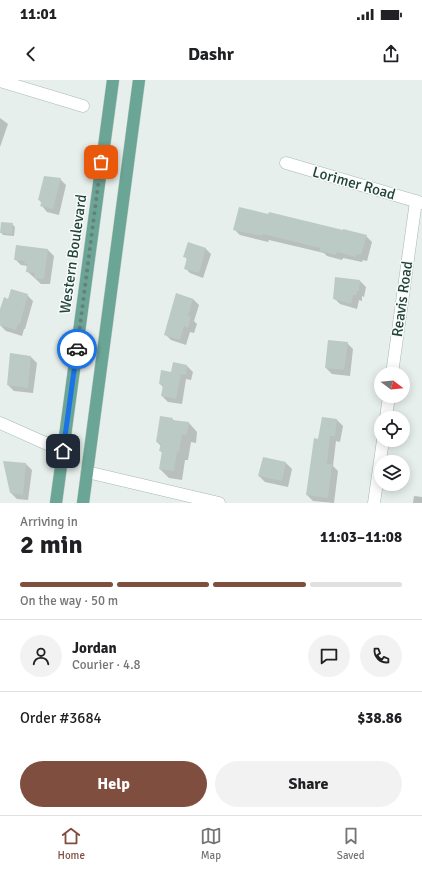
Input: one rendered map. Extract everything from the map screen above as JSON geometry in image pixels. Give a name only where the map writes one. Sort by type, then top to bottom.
[{"type":"main road","name":"Western Boulevard","points":[[56,503],[113,80]]},
{"type":"main road","points":[[83,503],[139,80]]},
{"type":"street","points":[[0,81],[83,106]]},
{"type":"street","name":"Lorimer Road","points":[[286,164],[419,202]]},
{"type":"street","name":"Reavis Road","points":[[393,367],[419,202]]},
{"type":"street","points":[[0,423],[63,451]]},
{"type":"street","points":[[374,503],[382,447]]},
{"type":"street","points":[[86,472],[219,503]]},
{"type":"building","points":[[44,176],[61,178],[53,209],[40,206],[42,201],[38,200]]},
{"type":"building","points":[[239,207],[268,214],[269,212],[367,235],[361,255],[357,254],[356,257],[337,252],[336,255],[320,251],[320,248],[263,234],[262,236],[233,230]]},
{"type":"building","points":[[1,222],[13,223],[12,234],[0,233]]},
{"type":"building","points":[[188,242],[206,248],[199,273],[184,269],[187,258],[183,257]]},
{"type":"building","points":[[16,245],[48,249],[44,279],[34,278],[35,273],[26,272],[27,264],[24,264],[25,261],[14,260]]},
{"type":"building","points":[[335,277],[360,280],[359,291],[357,291],[356,295],[353,295],[351,304],[333,299]]},
{"type":"building","points":[[11,289],[28,294],[20,324],[18,324],[16,330],[0,325],[0,309],[4,297],[8,299]]},
{"type":"building","points":[[176,293],[193,299],[188,316],[191,317],[188,328],[184,326],[180,340],[164,335]]},
{"type":"building","points":[[328,340],[348,342],[344,370],[325,368]]},
{"type":"building","points":[[10,353],[31,356],[28,388],[7,385]]},
{"type":"building","points":[[173,362],[187,365],[186,375],[181,374],[176,399],[161,396],[163,385],[159,384],[161,370],[171,372]]},
{"type":"building","points":[[160,416],[173,418],[172,420],[189,422],[187,435],[182,434],[174,471],[159,469],[162,451],[159,451],[161,443],[156,442]]},
{"type":"building","points":[[322,417],[337,419],[335,436],[330,436],[327,464],[332,464],[328,498],[306,495],[314,438],[318,439]]},
{"type":"building","points":[[263,457],[286,462],[282,481],[258,476]]},
{"type":"building","points":[[3,461],[26,463],[23,495],[10,493]]},
{"type":"way so far","points":[[77,349],[101,162]]},
{"type":"route","points":[[63,451],[77,349]]}]
